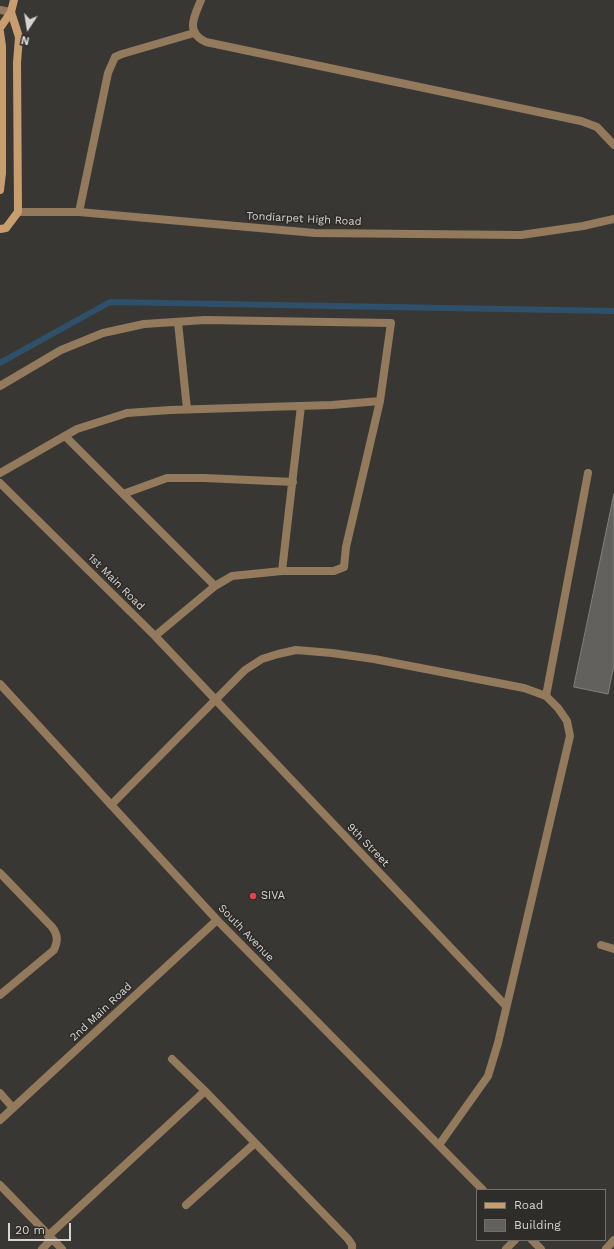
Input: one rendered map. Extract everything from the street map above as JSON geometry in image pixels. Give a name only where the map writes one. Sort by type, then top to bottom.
[{"type":"main road","points":[[0,28],[11,12],[14,0]]},
{"type":"main road","points":[[0,229],[6,228],[18,212],[18,37],[11,12]]},
{"type":"main road","points":[[0,32],[2,46],[2,173],[0,190]]},
{"type":"street","points":[[201,0],[192,28],[194,33],[206,42],[581,121],[597,127],[614,145]]},
{"type":"street","points":[[0,10],[11,12]]},
{"type":"street","points":[[79,212],[108,73],[115,57],[194,33]]},
{"type":"street","name":"Tondiarpet High Road","points":[[18,212],[79,212],[315,233],[521,235],[583,226],[614,219]]},
{"type":"street","points":[[0,386],[61,350],[102,333],[144,324],[205,320],[391,323],[380,401],[346,548],[344,567],[334,570],[282,571],[232,576],[215,586],[155,636]]},
{"type":"street","points":[[178,322],[187,409]]},
{"type":"street","points":[[0,473],[77,429],[127,413],[187,409],[302,406],[380,401]]},
{"type":"street","points":[[282,571],[302,406]]},
{"type":"street","points":[[65,436],[215,586]]},
{"type":"street","points":[[546,696],[588,472]]},
{"type":"street","points":[[123,494],[167,478],[293,482]]},
{"type":"street","name":"1st Main Road","points":[[0,483],[155,636],[214,700]]},
{"type":"street","points":[[111,805],[245,670],[262,660],[296,650],[374,659],[524,688],[546,696],[558,708],[567,721],[570,736],[498,1043],[488,1076],[439,1145]]},
{"type":"street","name":"South Avenue","points":[[0,684],[217,920],[482,1189]]},
{"type":"street","name":"9th Street","points":[[214,700],[506,1006]]},
{"type":"street","points":[[0,873],[52,927],[56,933],[57,942],[54,950],[0,994]]},
{"type":"street","name":"2nd Main Road","points":[[0,1120],[217,920]]},
{"type":"street","points":[[602,945],[614,949]]},
{"type":"street","points":[[172,1059],[206,1091],[348,1239],[352,1245],[352,1249]]},
{"type":"street","points":[[42,1249],[50,1237],[206,1091]]},
{"type":"street","points":[[0,1093],[12,1108]]},
{"type":"street","points":[[186,1205],[255,1142]]},
{"type":"street","points":[[0,1185],[62,1249]]},
{"type":"street","points":[[606,1249],[614,1240]]},
{"type":"street","points":[[506,1249],[514,1241]]},
{"type":"street","points":[[533,1241],[541,1249]]},
{"type":"building","points":[[614,494],[614,665],[608,694],[574,687]]},
{"type":"waterway","points":[[0,363],[110,302],[614,311]]},
{"type":"place","name":"SIVA","points":[[253,896]]}]
